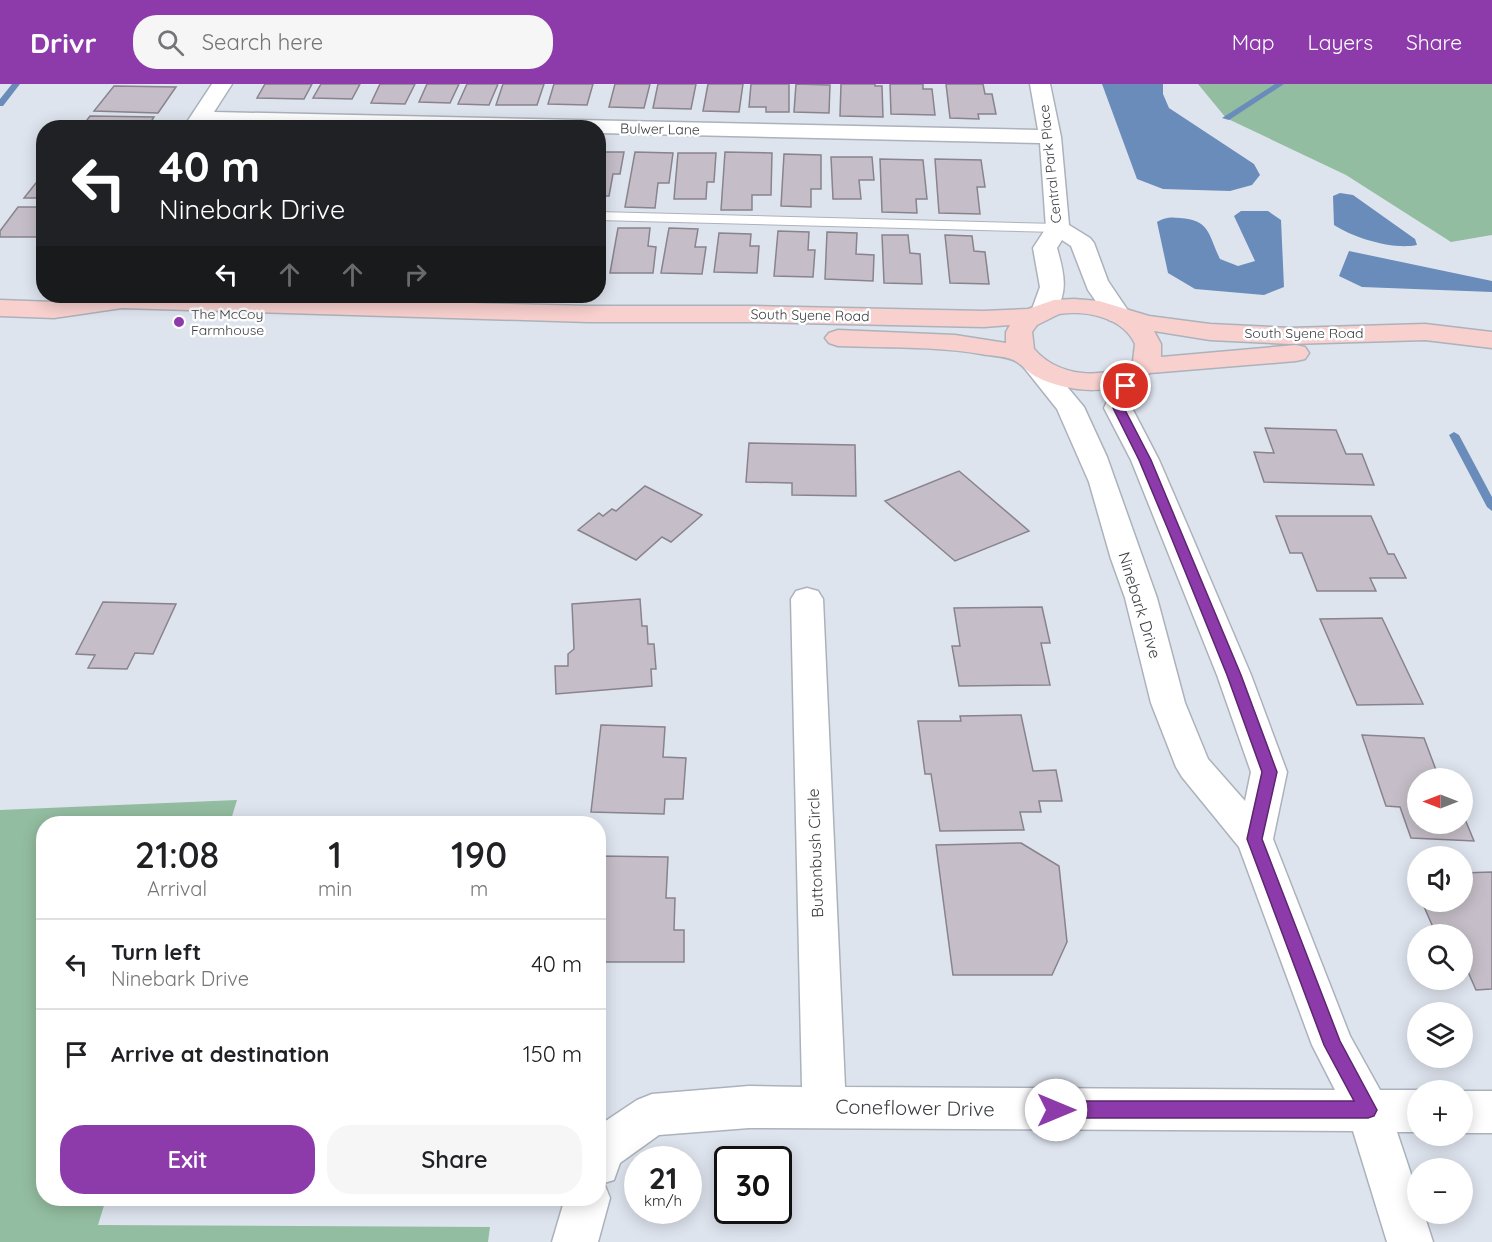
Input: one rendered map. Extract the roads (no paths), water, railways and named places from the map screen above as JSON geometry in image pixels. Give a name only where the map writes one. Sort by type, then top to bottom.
[{"type":"street","points":[[197,120],[222,84]]},
{"type":"street","name":"Central Park Place","points":[[1039,312],[1053,298],[1054,281],[1045,248],[1058,228],[1050,137],[1040,84]]},
{"type":"street","name":"Bulwer Lane","points":[[606,130],[1050,137]]},
{"type":"street","points":[[1058,228],[1082,243],[1095,283],[1105,300],[1118,315]]},
{"type":"street","points":[[0,291],[36,289]]},
{"type":"street","name":"South Syene Road","points":[[0,308],[54,310],[84,303]]},
{"type":"street","name":"South Syene Road","points":[[279,303],[588,314],[754,314],[984,320],[1081,306],[1148,323],[1210,332],[1290,336],[1425,332],[1492,341]]},
{"type":"street","points":[[1030,360],[1019,344],[1018,333],[1022,324],[1039,312]]},
{"type":"street","name":"South Syene Road","points":[[588,314],[753,333],[956,342],[991,346],[1030,360],[1049,372],[1083,381],[1109,381],[1137,370],[1306,351],[1438,348],[1492,341]]},
{"type":"street","name":"South Syene Road","points":[[1118,315],[1133,323],[1146,339],[1149,356],[1137,370]]},
{"type":"street","name":"Ninebark Drive","points":[[1030,360],[1070,407],[1104,482],[1126,559],[1141,598],[1168,703],[1194,767],[1255,839],[1333,1045],[1368,1110],[1410,1242]]},
{"type":"street","points":[[1137,370],[1118,408],[1145,460],[1173,527],[1234,675],[1269,772],[1255,839]]},
{"type":"street","name":"Buttonbush Circle","points":[[807,599],[824,1107]]},
{"type":"street","name":"Coneflower Drive","points":[[606,1153],[652,1115],[749,1107],[1407,1111]]},
{"type":"street","points":[[1473,1112],[1492,1112]]},
{"type":"street","points":[[574,1242],[585,1206]]},
{"type":"lane","points":[[606,216],[1058,228]]},
{"type":"water","points":[[1102,84],[1163,84],[1163,94],[1169,108],[1254,164],[1260,175],[1252,185],[1230,191],[1163,189],[1137,179]]},
{"type":"water","points":[[1340,193],[1353,195],[1415,239],[1417,245],[1397,246],[1374,242],[1334,225],[1333,196]]},
{"type":"water","points":[[1241,211],[1268,211],[1281,220],[1284,287],[1264,295],[1195,289],[1168,273],[1157,222],[1169,218],[1190,219],[1203,225],[1220,259],[1238,266],[1255,261],[1234,216]]},
{"type":"water","points":[[1349,251],[1492,281],[1492,292],[1362,287],[1339,276]]},
{"type":"waterway","points":[[0,104],[16,84]]},
{"type":"waterway","points":[[1226,118],[1280,84]]},
{"type":"waterway","points":[[1454,435],[1492,507]]},
{"type":"place","name":"The McCoy Farmhouse","points":[[179,322]]}]
